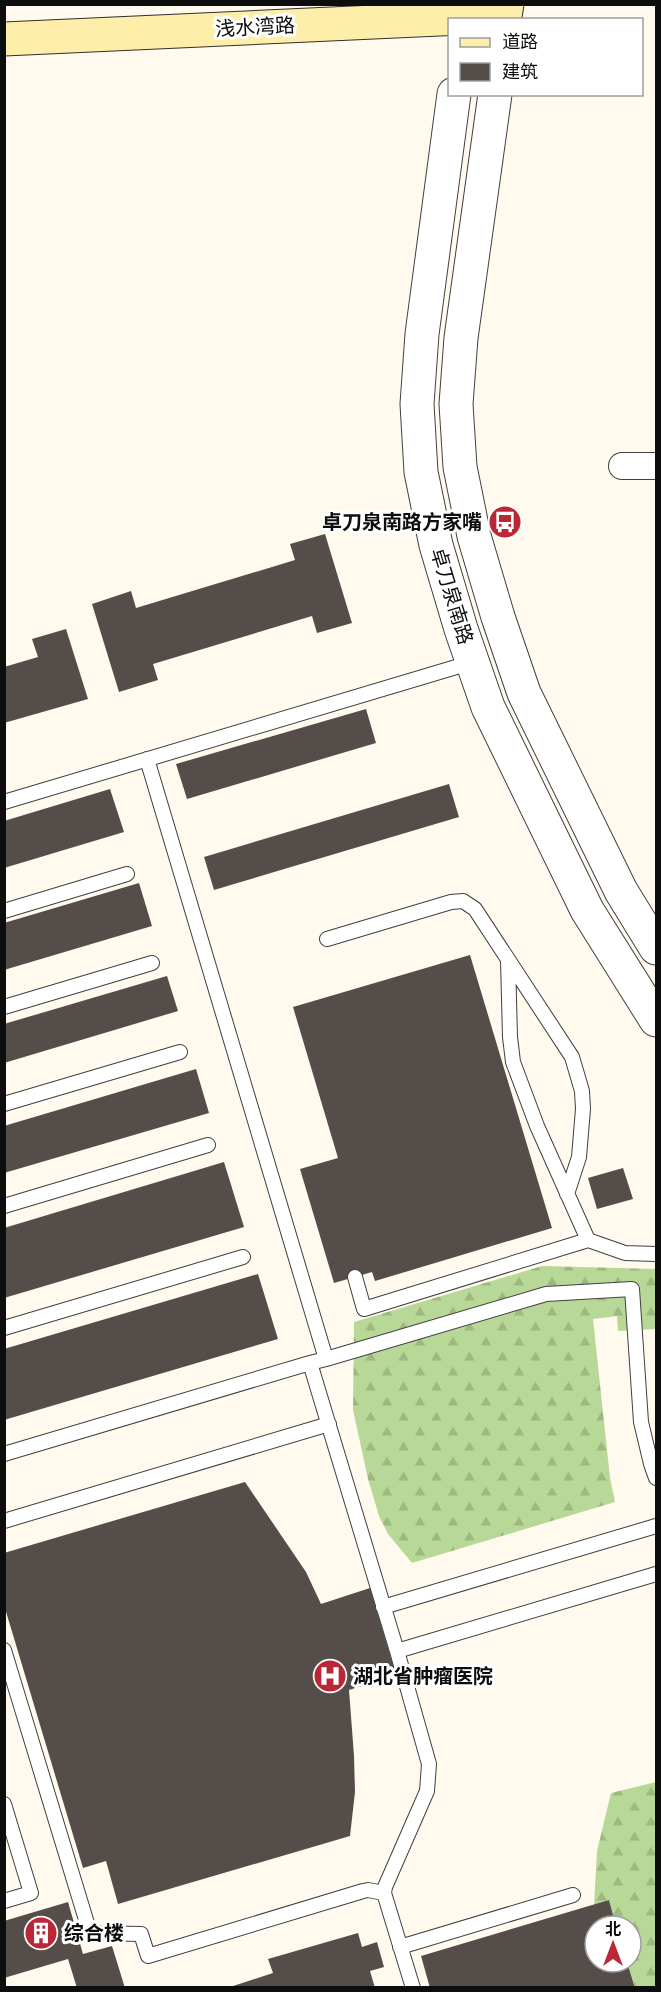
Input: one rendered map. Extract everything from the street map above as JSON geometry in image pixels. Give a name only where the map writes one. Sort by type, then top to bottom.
[{"type":"main road","name":"浅水湾路","points":[[4,39],[506,13]]},
{"type":"street","name":"卓刀泉南路","points":[[454,96],[422,334],[417,404],[421,472],[436,545],[488,707],[587,910],[657,1020]]},
{"type":"street","name":"卓刀泉南路","points":[[495,96],[461,338],[456,404],[460,467],[474,536],[524,693],[621,891],[657,948]]},
{"type":"street","points":[[622,466],[657,466]]},
{"type":"lane","points":[[4,801],[473,662]]},
{"type":"lane","points":[[147,759],[326,1359]]},
{"type":"lane","points":[[4,911],[127,874]]},
{"type":"lane","points":[[327,939],[451,902],[463,901],[474,909],[572,1057],[582,1091],[583,1133],[579,1157],[567,1194]]},
{"type":"lane","points":[[508,960],[513,1062],[537,1126],[588,1240]]},
{"type":"lane","points":[[4,1007],[152,963]]},
{"type":"lane","points":[[4,1104],[180,1052]]},
{"type":"lane","points":[[4,1206],[208,1145]]},
{"type":"lane","points":[[355,1276],[364,1309],[588,1240],[625,1253],[657,1254]]},
{"type":"lane","points":[[4,1328],[243,1257]]},
{"type":"lane","points":[[4,1454],[546,1294],[632,1289],[641,1422],[651,1464],[657,1478]]},
{"type":"lane","points":[[310,1363],[384,1606],[429,1764],[427,1791],[388,1878],[384,1893],[413,1988]]},
{"type":"lane","points":[[4,1521],[329,1424]]},
{"type":"lane","points":[[384,1606],[657,1526]]},
{"type":"lane","points":[[397,1651],[657,1574]]},
{"type":"lane","points":[[4,1650],[90,1933],[141,1934],[148,1956],[363,1891],[384,1893]]},
{"type":"lane","points":[[4,1804],[31,1893],[4,1901]]},
{"type":"lane","points":[[400,1947],[573,1895]]},
{"type":"green space","points":[[542,1266],[656,1269],[656,1329],[618,1331],[617,1316],[593,1319],[610,1478],[615,1502],[412,1563],[388,1534],[379,1516],[368,1479],[353,1410],[354,1322]]},
{"type":"green space","points":[[656,1782],[656,1987],[635,1987],[631,1974],[643,1974],[643,1914],[613,1914],[609,1900],[594,1905],[597,1851],[611,1793]]},
{"type":"building","points":[[325,534],[352,623],[317,633],[312,616],[153,664],[158,680],[119,692],[92,604],[131,591],[136,608],[295,560],[290,544]]},
{"type":"building","points":[[66,629],[88,699],[4,723],[4,667],[38,657],[32,639]]},
{"type":"building","points":[[366,709],[376,743],[187,799],[176,764]]},
{"type":"building","points":[[449,784],[459,817],[214,890],[204,857]]},
{"type":"building","points":[[110,789],[124,832],[4,868],[4,821]]},
{"type":"building","points":[[139,883],[152,926],[4,970],[4,923]]},
{"type":"building","points":[[470,955],[552,1228],[375,1281],[372,1272],[334,1283],[300,1169],[338,1158],[293,1007]]},
{"type":"building","points":[[167,976],[178,1011],[4,1063],[4,1024]]},
{"type":"building","points":[[196,1069],[209,1113],[4,1173],[4,1126]]},
{"type":"building","points":[[224,1162],[244,1227],[4,1298],[4,1228]]},
{"type":"building","points":[[623,1168],[633,1199],[597,1209],[588,1178]]},
{"type":"building","points":[[258,1274],[278,1339],[4,1420],[4,1349]]},
{"type":"building","points":[[245,1482],[306,1572],[321,1604],[370,1588],[396,1675],[349,1690],[355,1792],[350,1836],[118,1904],[106,1861],[83,1868],[4,1605],[4,1553]]},
{"type":"building","points":[[609,1900],[613,1914],[583,1914],[583,1974],[631,1974],[635,1988],[430,1988],[421,1956]]},
{"type":"building","name":"综合楼","points":[[68,1902],[83,1954],[112,1946],[125,1988],[77,1988],[68,1959],[4,1978],[4,1921]]},
{"type":"building","points":[[358,1933],[362,1947],[377,1942],[384,1967],[370,1971],[375,1988],[227,1988],[273,1973],[268,1959]]},
{"type":"place","name":"卓刀泉南路方家嘴","points":[[505,522]]},
{"type":"place","name":"湖北省肿瘤医院","points":[[330,1676]]},
{"type":"place","name":"综合楼","points":[[41,1933]]}]
